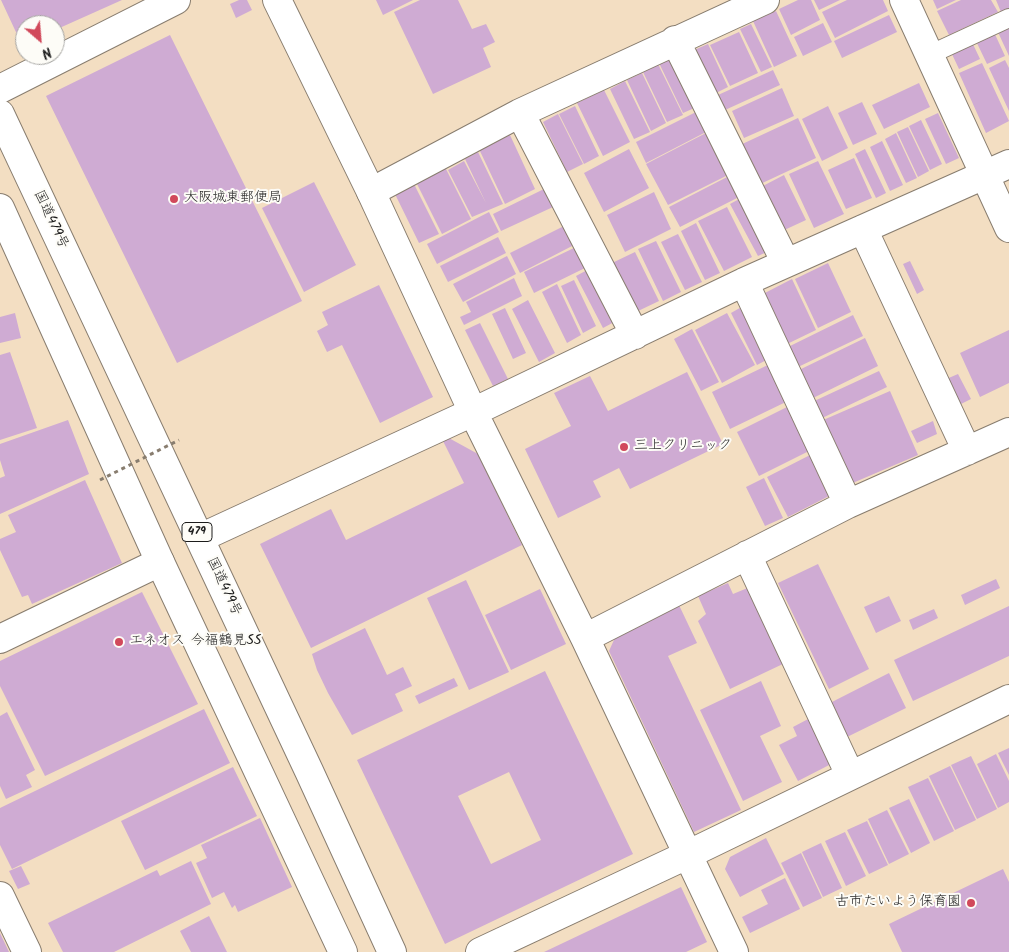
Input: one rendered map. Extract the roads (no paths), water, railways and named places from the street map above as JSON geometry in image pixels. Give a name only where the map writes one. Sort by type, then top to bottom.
[{"type":"main road","points":[[0,89],[176,0]]},
{"type":"main road","points":[[277,0],[371,192],[473,412],[584,638],[734,952]]},
{"type":"main road","points":[[371,192],[520,112],[765,0]]},
{"type":"main road","points":[[904,0],[1009,228]]},
{"type":"main road","points":[[675,40],[786,263]]},
{"type":"main road","points":[[520,112],[634,335]]},
{"type":"main road","name":"国道479号","points":[[0,114],[200,538],[392,952]]},
{"type":"main road","points":[[200,538],[473,412],[744,282],[1009,164]]},
{"type":"main road","points":[[0,208],[160,562],[343,952]]},
{"type":"main road","points":[[863,229],[967,451]]},
{"type":"main road","points":[[744,282],[848,504]]},
{"type":"main road","points":[[584,638],[848,504],[1009,432]]},
{"type":"main road","points":[[747,555],[850,775]]},
{"type":"main road","points":[[0,639],[160,562]]},
{"type":"main road","points":[[480,952],[1009,699]]},
{"type":"main road","points":[[0,896],[27,952]]},
{"type":"lane","points":[[929,55],[1009,18]]},
{"type":"place","name":"大阪城東郵便局","points":[[174,199]]},
{"type":"place","name":"三上クリニック","points":[[624,447]]},
{"type":"place","name":"エネオス 今福鶴見SS","points":[[119,642]]},
{"type":"place","name":"古市たいよう保育園","points":[[971,903]]}]
